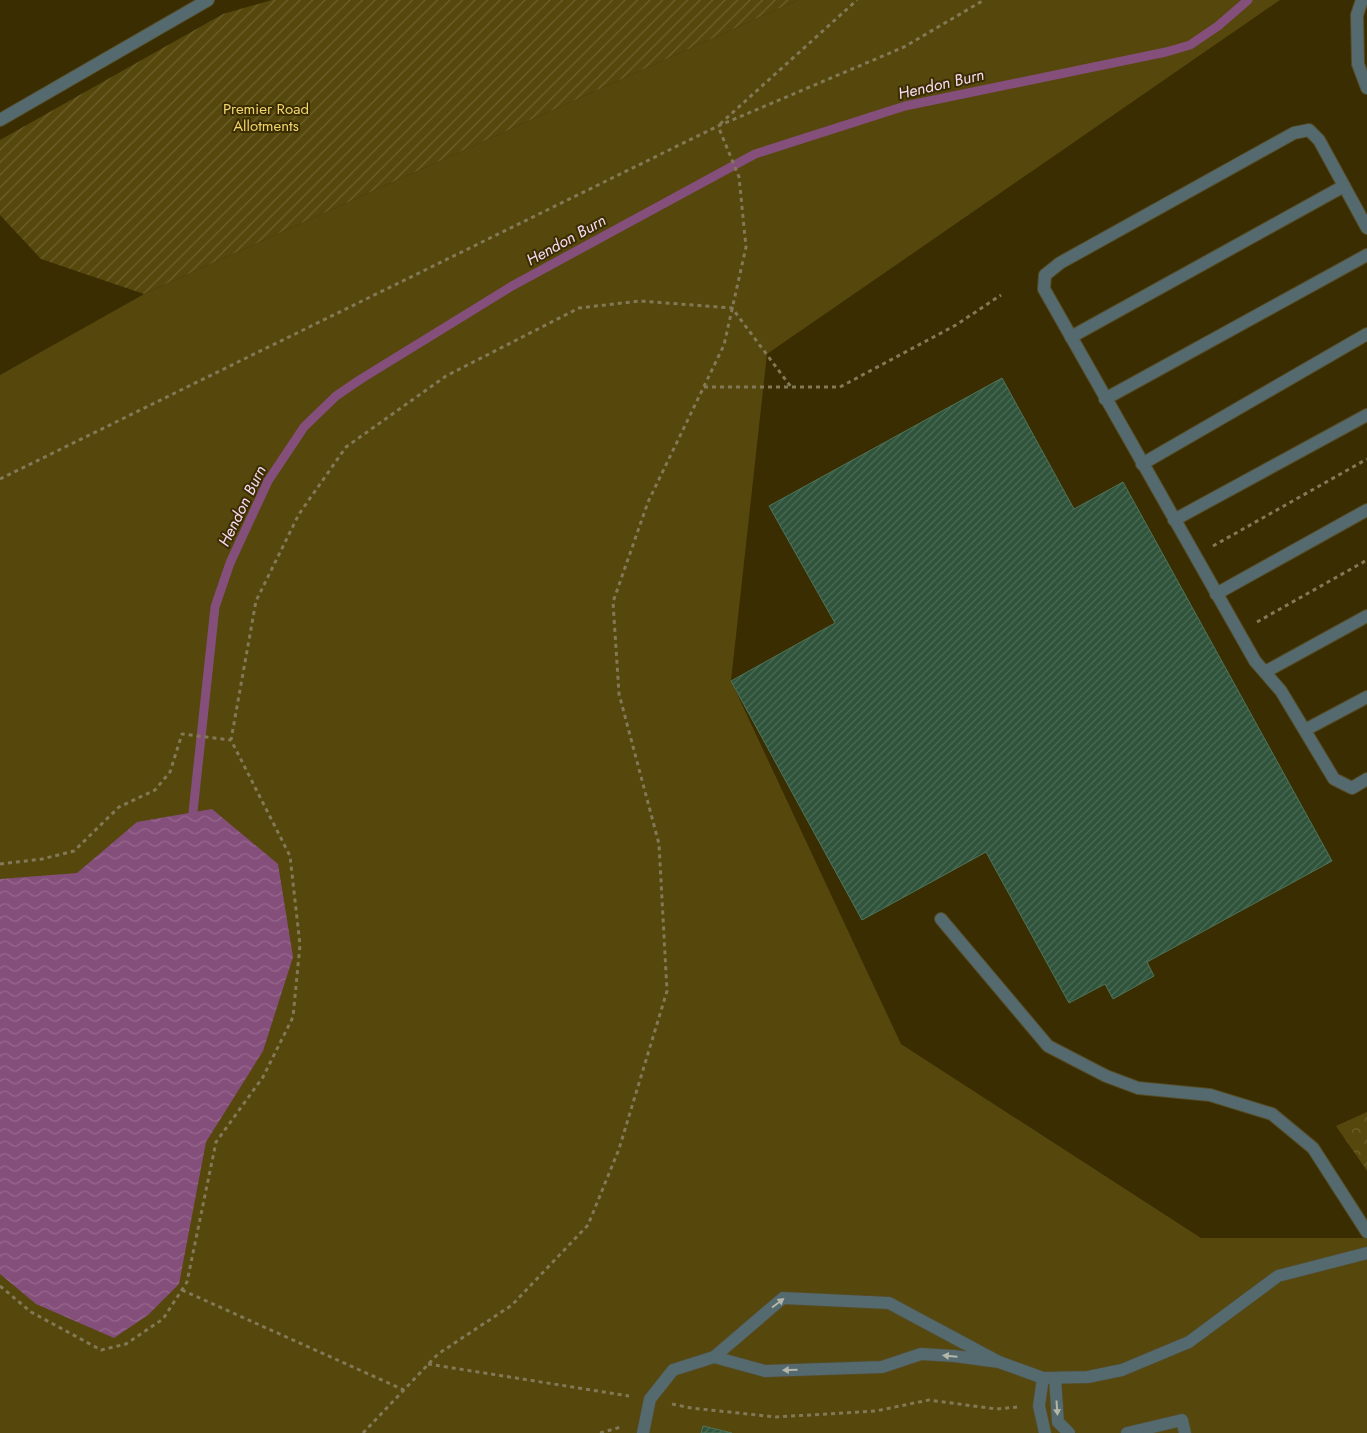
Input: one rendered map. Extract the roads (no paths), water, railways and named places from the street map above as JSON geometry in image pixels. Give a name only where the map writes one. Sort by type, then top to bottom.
[{"type":"lane","points":[[0,120],[208,0]]},
{"type":"lane","points":[[1362,0],[1357,15],[1358,64],[1367,88]]},
{"type":"lane","points":[[1367,228],[1319,140],[1309,130],[1294,133],[1060,263],[1045,275],[1044,289],[1254,661],[1281,691],[1334,779],[1352,788],[1367,779]]},
{"type":"lane","points":[[1071,336],[1344,186]]},
{"type":"lane","points":[[1105,399],[1367,255]]},
{"type":"lane","points":[[1142,464],[1367,334]]},
{"type":"lane","points":[[1174,520],[1367,414]]},
{"type":"lane","points":[[1216,594],[1367,510]]},
{"type":"lane","points":[[1265,672],[1367,616]]},
{"type":"lane","points":[[1305,730],[1367,696]]},
{"type":"lane","points":[[941,919],[1048,1046],[1106,1076],[1138,1088],[1210,1095],[1272,1114],[1313,1148],[1367,1232]]},
{"type":"lane","points":[[714,1357],[765,1371],[882,1367],[920,1354],[999,1362],[1049,1378],[1088,1377],[1122,1370],[1189,1342],[1278,1276],[1367,1254]]},
{"type":"lane","points":[[643,1433],[650,1399],[673,1370],[714,1357],[783,1298],[889,1303],[999,1362]]},
{"type":"lane","points":[[1045,1433],[1039,1406],[1049,1378]]},
{"type":"lane","points":[[1049,1378],[1058,1422],[1069,1433]]},
{"type":"lane","points":[[1127,1433],[1182,1420],[1185,1433]]},
{"type":"water","points":[[212,809],[278,864],[293,957],[263,1051],[206,1142],[179,1284],[148,1315],[114,1338],[36,1304],[0,1274],[0,879],[77,873],[137,822]]},
{"type":"waterway","name":"Hendon Burn","points":[[193,812],[215,607],[230,563],[268,481],[304,427],[336,396],[512,286],[755,154],[905,106],[1166,52],[1190,45],[1218,26],[1248,0]]},
{"type":"park label","name":"Premier Road Allotments","points":[[266,118]]}]
